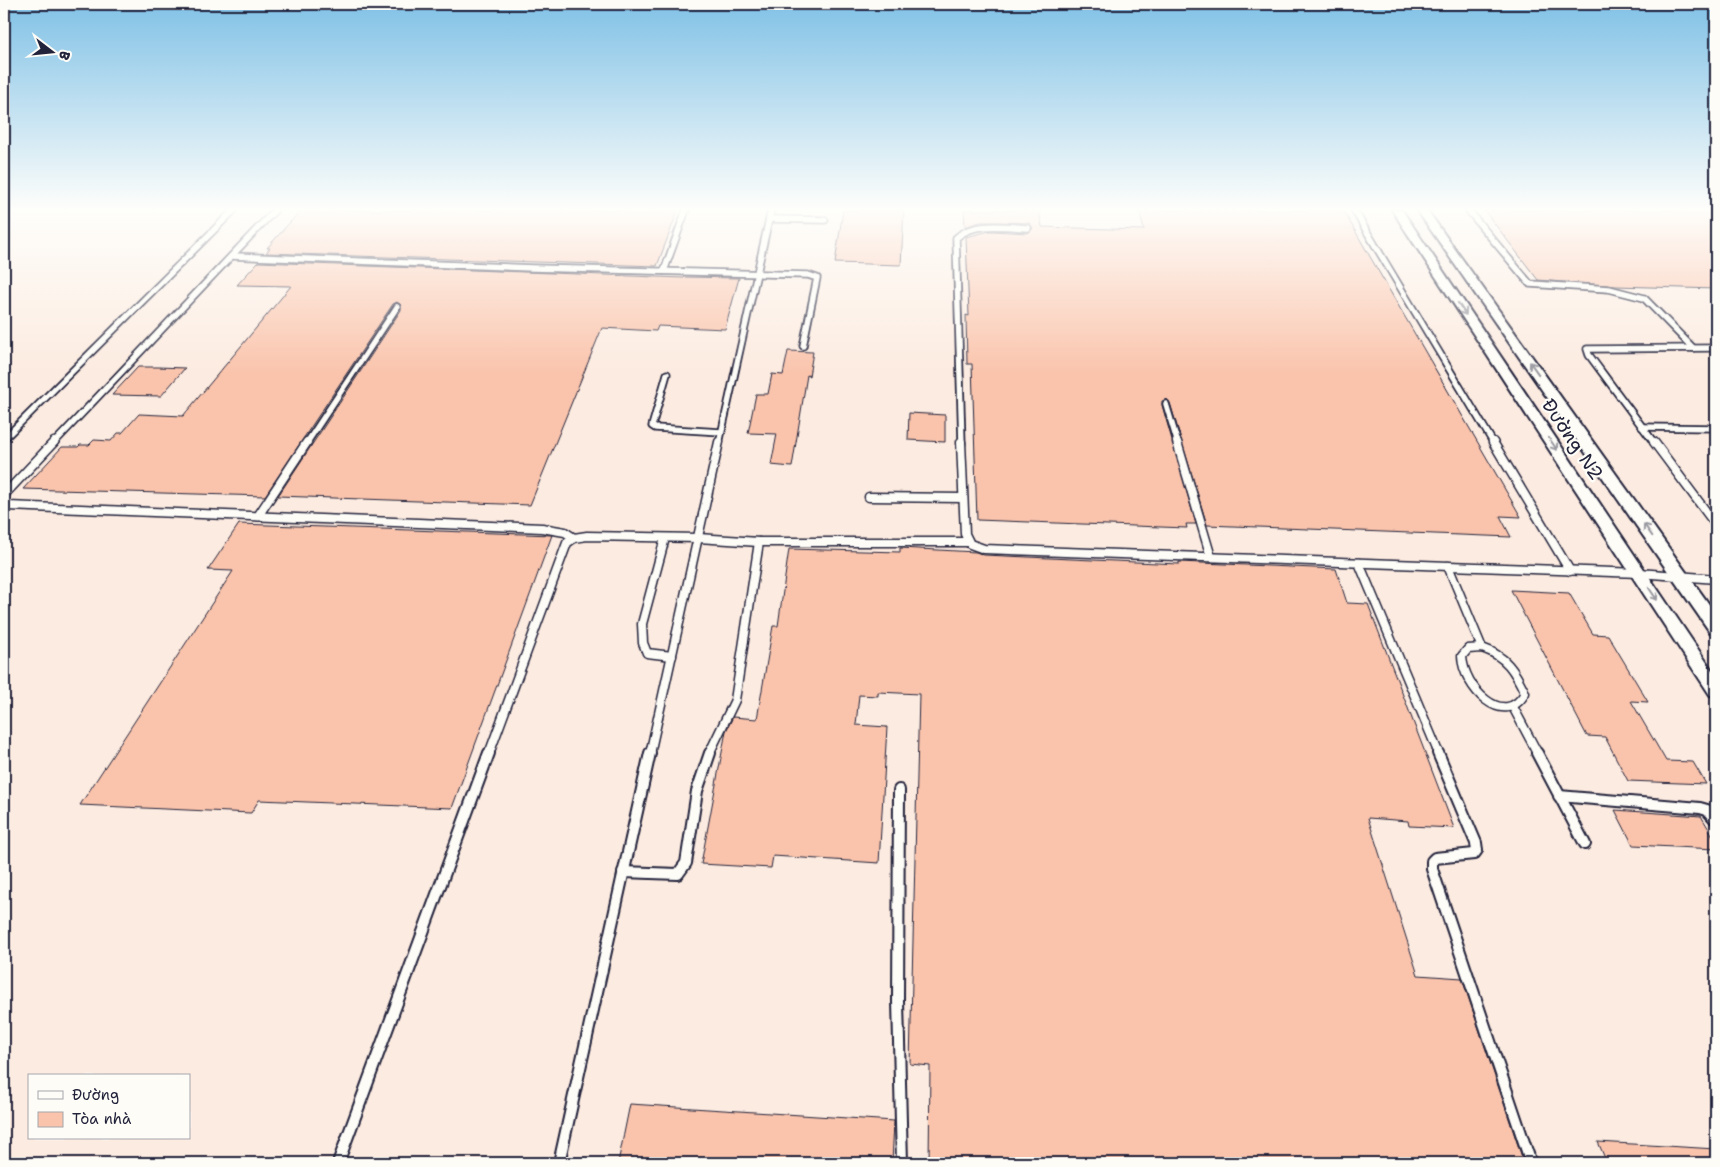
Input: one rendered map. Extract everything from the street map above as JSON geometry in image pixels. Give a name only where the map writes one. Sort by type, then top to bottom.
[{"type":"street","name":"Đường N2","points":[[1433,264],[1716,690]]},
{"type":"street","name":"Đường N2","points":[[1460,264],[1716,627]]},
{"type":"lane","points":[[4,439],[179,264]]},
{"type":"lane","points":[[4,495],[224,264]]},
{"type":"lane","points":[[476,264],[808,275],[817,278],[803,346]]},
{"type":"lane","points":[[664,271],[666,264]]},
{"type":"lane","points":[[558,1163],[758,264]]},
{"type":"lane","points":[[957,264],[963,498],[965,533],[968,542]]},
{"type":"lane","points":[[1387,264],[1570,571]]},
{"type":"lane","points":[[1514,264],[1530,284],[1609,289],[1644,298],[1693,348]]},
{"type":"lane","points":[[258,516],[397,307]]},
{"type":"lane","points":[[1716,348],[1596,347],[1588,349],[1589,355],[1716,525]]},
{"type":"lane","points":[[667,374],[652,426],[655,428],[721,432]]},
{"type":"lane","points":[[1166,404],[1212,557]]},
{"type":"lane","points":[[1642,427],[1715,428]]},
{"type":"lane","points":[[869,497],[963,498]]},
{"type":"lane","points":[[4,504],[8,506],[542,528],[565,532],[574,538]]},
{"type":"lane","points":[[1705,510],[1716,511]]},
{"type":"lane","points":[[338,1163],[560,559],[567,543],[574,538],[587,536],[698,538],[759,542],[968,542],[984,549],[1639,573],[1716,579]]},
{"type":"lane","points":[[666,538],[642,624],[642,637],[643,647],[647,653],[672,656]]},
{"type":"lane","points":[[623,872],[678,874],[686,863],[702,776],[710,750],[731,713],[735,700],[759,542]]},
{"type":"lane","points":[[1359,563],[1476,844],[1477,850],[1474,854],[1435,858],[1432,861],[1432,869],[1531,1163]]},
{"type":"lane","points":[[1448,566],[1482,648]]},
{"type":"lane","points":[[1482,648],[1500,655],[1509,663],[1518,678],[1525,693],[1523,699],[1513,707],[1497,705],[1488,701],[1472,687],[1462,666],[1462,656],[1468,649],[1482,648]]},
{"type":"lane","points":[[1513,707],[1585,844]]},
{"type":"lane","points":[[899,790],[898,1001],[902,1163]]},
{"type":"lane","points":[[1559,796],[1700,808],[1707,810],[1716,820]]},
{"type":"shaded area","points":[[4,264],[1716,264],[1716,1163],[4,1163]]},
{"type":"building","points":[[256,264],[323,264],[684,278],[739,278],[725,329],[658,326],[656,331],[602,328],[530,505],[278,496],[401,310],[401,305],[397,302],[393,304],[265,496],[23,489],[62,447],[89,445],[94,440],[111,441],[118,433],[122,433],[139,414],[183,416],[291,286],[237,285]]},
{"type":"building","points":[[611,264],[658,264],[657,266]]},
{"type":"building","points":[[967,264],[1375,264],[1521,517],[1500,516],[1511,537],[1207,525],[1170,403],[1167,399],[1162,401],[1162,405],[1196,524],[1186,524],[1187,528],[977,520],[972,364],[967,364],[966,315],[969,316]]},
{"type":"building","points":[[1526,264],[1716,264],[1716,289],[1616,286],[1538,280]]},
{"type":"building","points":[[788,351],[813,352],[809,376],[807,375],[792,467],[771,465],[777,434],[748,433],[756,394],[768,394],[772,374],[783,375]]},
{"type":"building","points":[[138,367],[185,368],[161,396],[112,395]]},
{"type":"building","points":[[909,413],[945,415],[945,442],[908,440]]},
{"type":"building","points":[[239,524],[552,535],[452,808],[259,800],[251,813],[80,805],[233,571],[208,570]]},
{"type":"building","points":[[900,548],[976,552],[984,555],[1336,569],[1347,603],[1368,604],[1454,828],[1409,826],[1408,821],[1368,818],[1418,975],[1462,978],[1524,1163],[929,1163],[930,1066],[910,1064],[919,694],[878,692],[878,696],[859,695],[856,725],[887,727],[879,863],[773,856],[771,868],[701,864],[726,731],[733,717],[757,719],[773,626],[778,626],[789,549],[900,552]]},
{"type":"building","points":[[1511,590],[1569,593],[1593,634],[1608,635],[1648,702],[1631,701],[1666,761],[1693,762],[1706,784],[1628,781],[1605,737],[1587,736]]},
{"type":"building","points":[[1615,810],[1701,816],[1716,841],[1716,849],[1633,845]]},
{"type":"building","points":[[630,1104],[894,1121],[892,1163],[618,1163]]},
{"type":"building","points":[[1598,1142],[1716,1149],[1716,1163],[1607,1163]]}]
